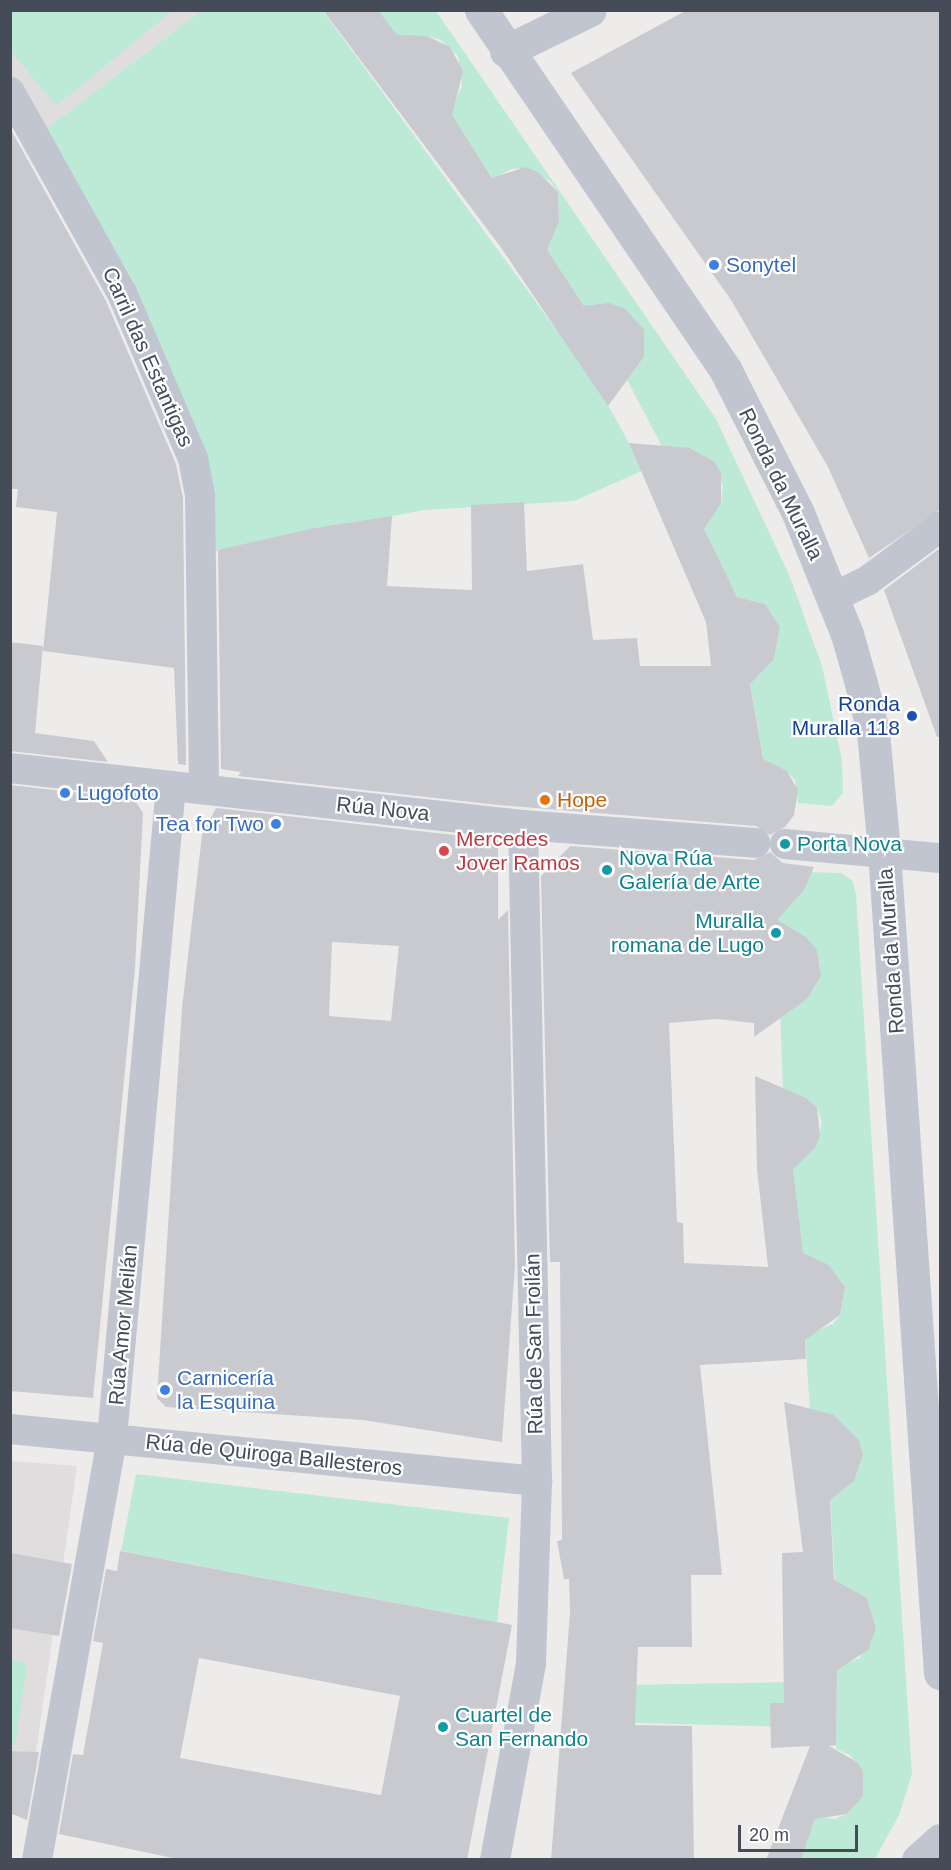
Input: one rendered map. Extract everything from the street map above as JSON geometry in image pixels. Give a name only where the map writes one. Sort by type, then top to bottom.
[{"type":"street","name":"Ronda da Muralla","points":[[481,10],[506,51],[726,371],[798,513],[834,597],[873,732],[884,850],[940,1673]]},
{"type":"street","points":[[506,51],[590,10]]},
{"type":"street","name":"Carril das Estantigas","points":[[10,92],[122,293],[193,459],[200,496],[204,789]]},
{"type":"street","points":[[834,597],[867,580],[940,527]]},
{"type":"street","name":"Rúa Nova","points":[[10,768],[523,825],[884,850],[940,858]]},
{"type":"street","name":"Rúa Amor Meilán","points":[[37,1860],[112,1438],[171,786]]},
{"type":"street","name":"Rúa de San Froilán","points":[[495,1860],[531,1663],[537,1481],[523,825]]},
{"type":"street","name":"Rúa de Quiroga Ballesteros","points":[[10,1429],[537,1481]]},
{"type":"street","points":[[918,1860],[940,1840]]},
{"type":"shaded area","points":[[11,11],[201,11],[46,129],[11,77]]},
{"type":"shaded area","points":[[11,1461],[77,1466],[36,1752],[11,1751]]},
{"type":"green space","points":[[10,11],[172,11],[56,106],[11,51]]},
{"type":"green space","points":[[201,11],[323,11],[596,384],[644,470],[574,501],[424,510],[211,552],[206,456],[46,129]]},
{"type":"green space","points":[[378,11],[436,11],[716,419],[790,577],[822,666],[842,760],[843,793],[832,806],[798,803],[795,780],[787,771],[764,764],[749,677],[774,659],[780,627],[765,604],[737,597],[701,525],[721,503],[723,487],[715,462],[690,448],[664,450],[627,380],[644,357],[644,329],[624,308],[586,309],[542,243],[559,221],[558,192],[550,181],[525,168],[511,169],[493,179],[449,111],[462,87],[458,56],[441,40],[427,36],[400,40]]},
{"type":"green space","points":[[809,872],[841,873],[852,880],[856,894],[912,1774],[899,1815],[875,1859],[801,1859],[816,1816],[835,1819],[847,1814],[863,1795],[863,1771],[850,1755],[836,1749],[837,1666],[860,1658],[876,1628],[867,1598],[835,1582],[830,1497],[854,1481],[863,1455],[859,1440],[834,1415],[810,1412],[805,1335],[833,1324],[840,1315],[845,1287],[829,1265],[803,1257],[792,1163],[815,1148],[822,1123],[817,1107],[806,1098],[783,1091],[780,1011],[807,999],[821,976],[817,950],[794,930],[778,927],[776,906]]},
{"type":"green space","points":[[136,1474],[509,1518],[497,1622],[121,1551]]},
{"type":"green space","points":[[11,1660],[27,1663],[15,1746],[11,1745]]},
{"type":"green space","points":[[798,1682],[797,1727],[636,1723],[563,1727],[565,1686]]},
{"type":"building","points":[[323,10],[378,10],[397,35],[427,36],[450,47],[463,71],[452,115],[492,178],[525,167],[538,172],[558,192],[559,221],[547,250],[584,306],[609,303],[624,308],[644,329],[644,357],[608,406],[502,249]]},
{"type":"building","points":[[687,10],[940,10],[940,510],[869,558],[828,467],[731,300],[571,73]]},
{"type":"building","points":[[10,128],[106,301],[176,464],[183,498],[186,765],[178,764],[174,668],[43,651],[57,512],[16,507],[18,489],[10,489]]},
{"type":"building","points":[[629,443],[690,448],[715,462],[721,473],[721,503],[704,529],[737,597],[765,604],[780,627],[774,659],[750,684],[763,759],[787,771],[798,790],[794,815],[785,827],[770,835],[756,826],[498,805],[238,776],[241,772],[221,769],[218,550],[310,529],[392,516],[387,586],[472,590],[471,505],[524,502],[527,571],[583,564],[593,640],[637,638],[640,666],[711,666],[706,622]]},
{"type":"building","points":[[940,548],[940,737],[937,737],[884,590]]},
{"type":"building","points":[[10,642],[43,646],[35,733],[94,741],[108,762],[10,751]]},
{"type":"building","points":[[10,785],[134,799],[143,813],[135,968],[93,1398],[10,1391]]},
{"type":"building","points":[[216,808],[498,840],[498,920],[508,910],[515,1266],[502,1442],[363,1420],[166,1407],[157,1398],[182,1008],[202,835]],"holes":[[[332,942],[399,946],[391,1021],[329,1016]]]},
{"type":"building","points":[[570,846],[754,860],[770,852],[783,863],[814,867],[804,890],[777,920],[806,937],[817,950],[821,976],[807,999],[754,1037],[754,1023],[717,1019],[669,1023],[677,1222],[683,1223],[684,1263],[768,1267],[757,1169],[755,1076],[806,1098],[817,1107],[820,1136],[815,1148],[793,1169],[803,1253],[829,1265],[845,1287],[840,1315],[805,1340],[806,1359],[700,1365],[722,1575],[691,1575],[692,1647],[638,1647],[635,1725],[692,1726],[694,1860],[551,1860],[570,1612],[569,1579],[564,1579],[557,1541],[562,1540],[560,1262],[550,1262],[541,876]]},
{"type":"building","points":[[784,1402],[834,1415],[859,1440],[863,1455],[854,1481],[830,1500],[834,1580],[867,1598],[876,1628],[868,1650],[837,1670],[836,1745],[829,1746],[857,1762],[863,1771],[863,1796],[847,1814],[815,1819],[801,1860],[766,1860],[810,1746],[771,1748],[770,1703],[784,1703],[782,1553],[803,1552]]},
{"type":"building","name":"Cuartel de San Fernando","points":[[120,1551],[512,1625],[467,1860],[182,1860],[59,1834],[73,1754],[83,1755],[103,1643],[93,1641],[106,1569],[117,1571]],"holes":[[[199,1658],[400,1696],[381,1795],[180,1758]]]},
{"type":"building","points":[[10,1553],[72,1564],[59,1636],[10,1628]]},
{"type":"building","points":[[10,1751],[39,1752],[27,1820],[10,1813]]},
{"type":"place","name":"Sonytel","points":[[714,265]]},
{"type":"place","name":"Ronda Muralla 118","points":[[912,716]]},
{"type":"place","name":"Lugofoto","points":[[65,793]]},
{"type":"place","name":"Hope","points":[[545,800]]},
{"type":"place","name":"Tea for Two","points":[[276,824]]},
{"type":"place","name":"Porta Nova","points":[[785,844]]},
{"type":"place","name":"Mercedes Jover Ramos","points":[[444,851]]},
{"type":"place","name":"Nova Rúa Galería de Arte","points":[[607,870]]},
{"type":"place","name":"Muralla romana de Lugo","points":[[776,933]]},
{"type":"place","name":"Carnicería la Esquina","points":[[165,1390]]},
{"type":"place","name":"Cuartel de San Fernando","points":[[443,1727]]}]
